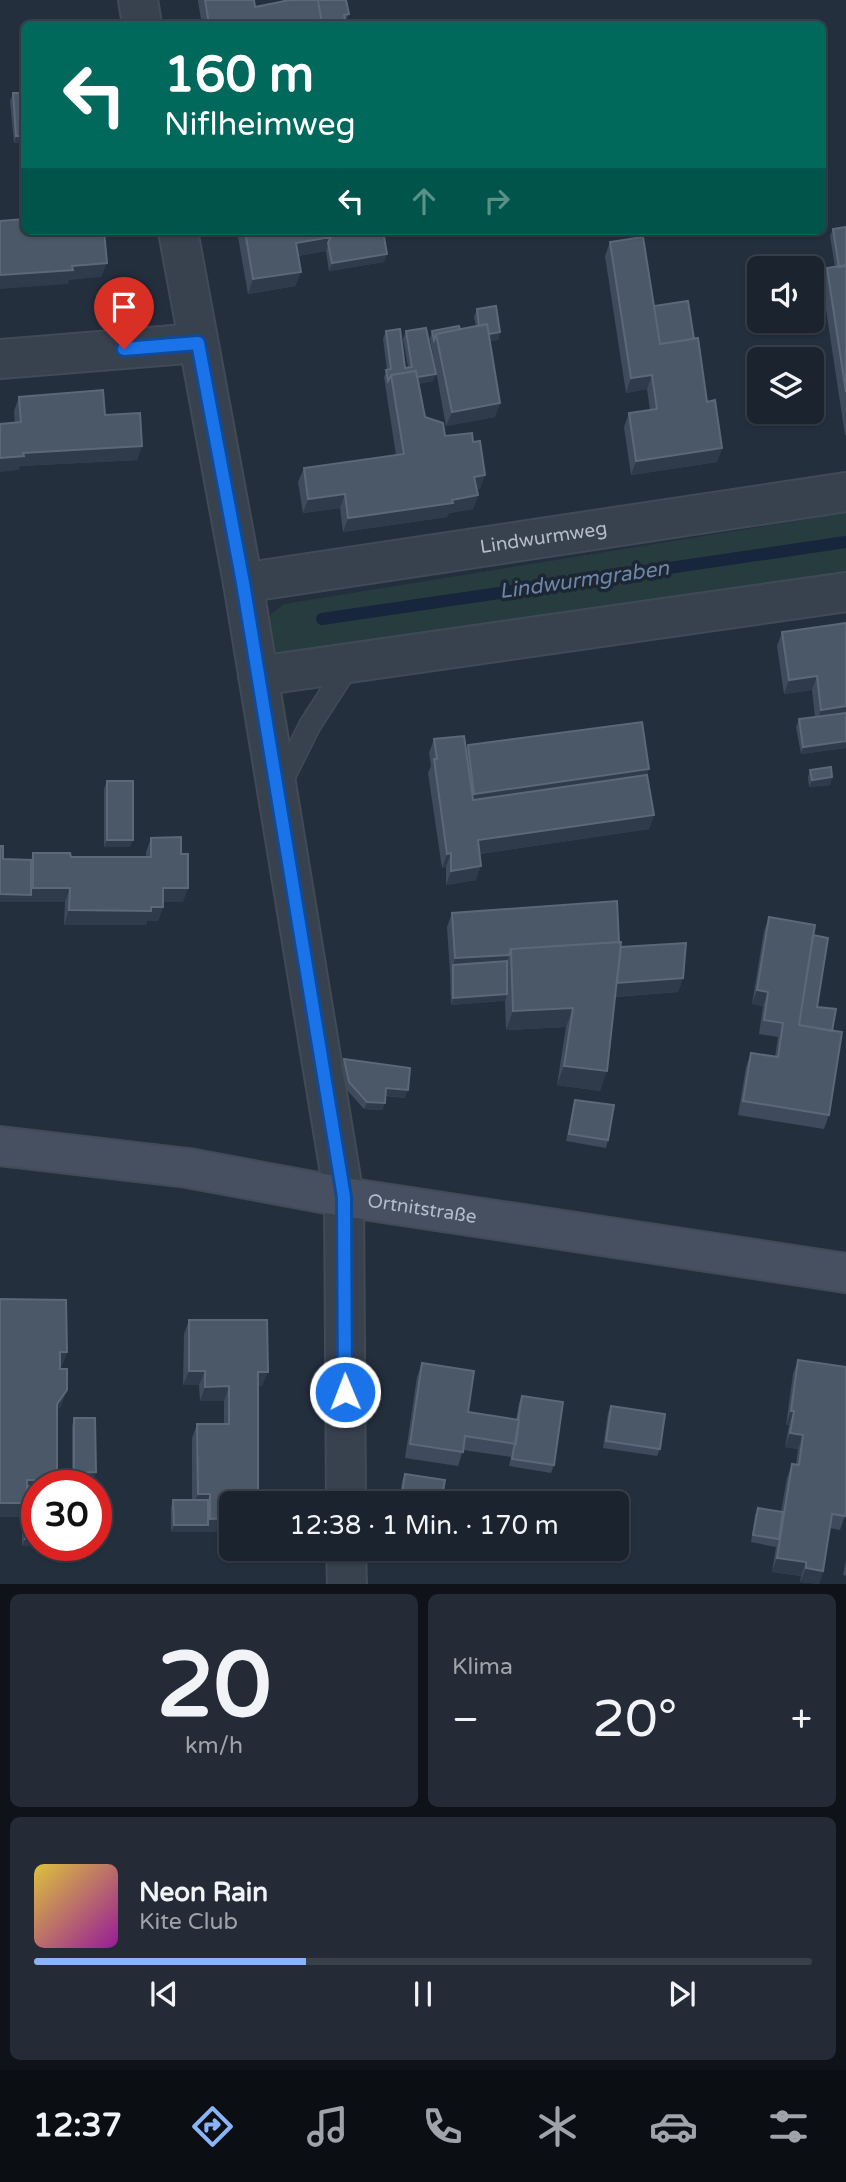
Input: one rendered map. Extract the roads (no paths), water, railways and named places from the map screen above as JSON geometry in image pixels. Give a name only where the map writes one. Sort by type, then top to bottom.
[{"type":"street","points":[[138,0],[142,21]]},
{"type":"street","points":[[179,235],[243,583],[344,1197],[346,1491]]},
{"type":"street","points":[[0,359],[198,343]]},
{"type":"street","name":"Lindwurmweg","points":[[243,583],[846,492]]},
{"type":"street","points":[[258,676],[846,592]]},
{"type":"street","name":"Ortnitstraße","points":[[0,1146],[188,1168],[344,1197],[846,1273]]},
{"type":"street","points":[[346,1561],[347,1584]]},
{"type":"lane","points":[[277,792],[310,725],[350,663]]},
{"type":"waterway","name":"Lindwurmgraben","points":[[322,619],[846,542]]}]
